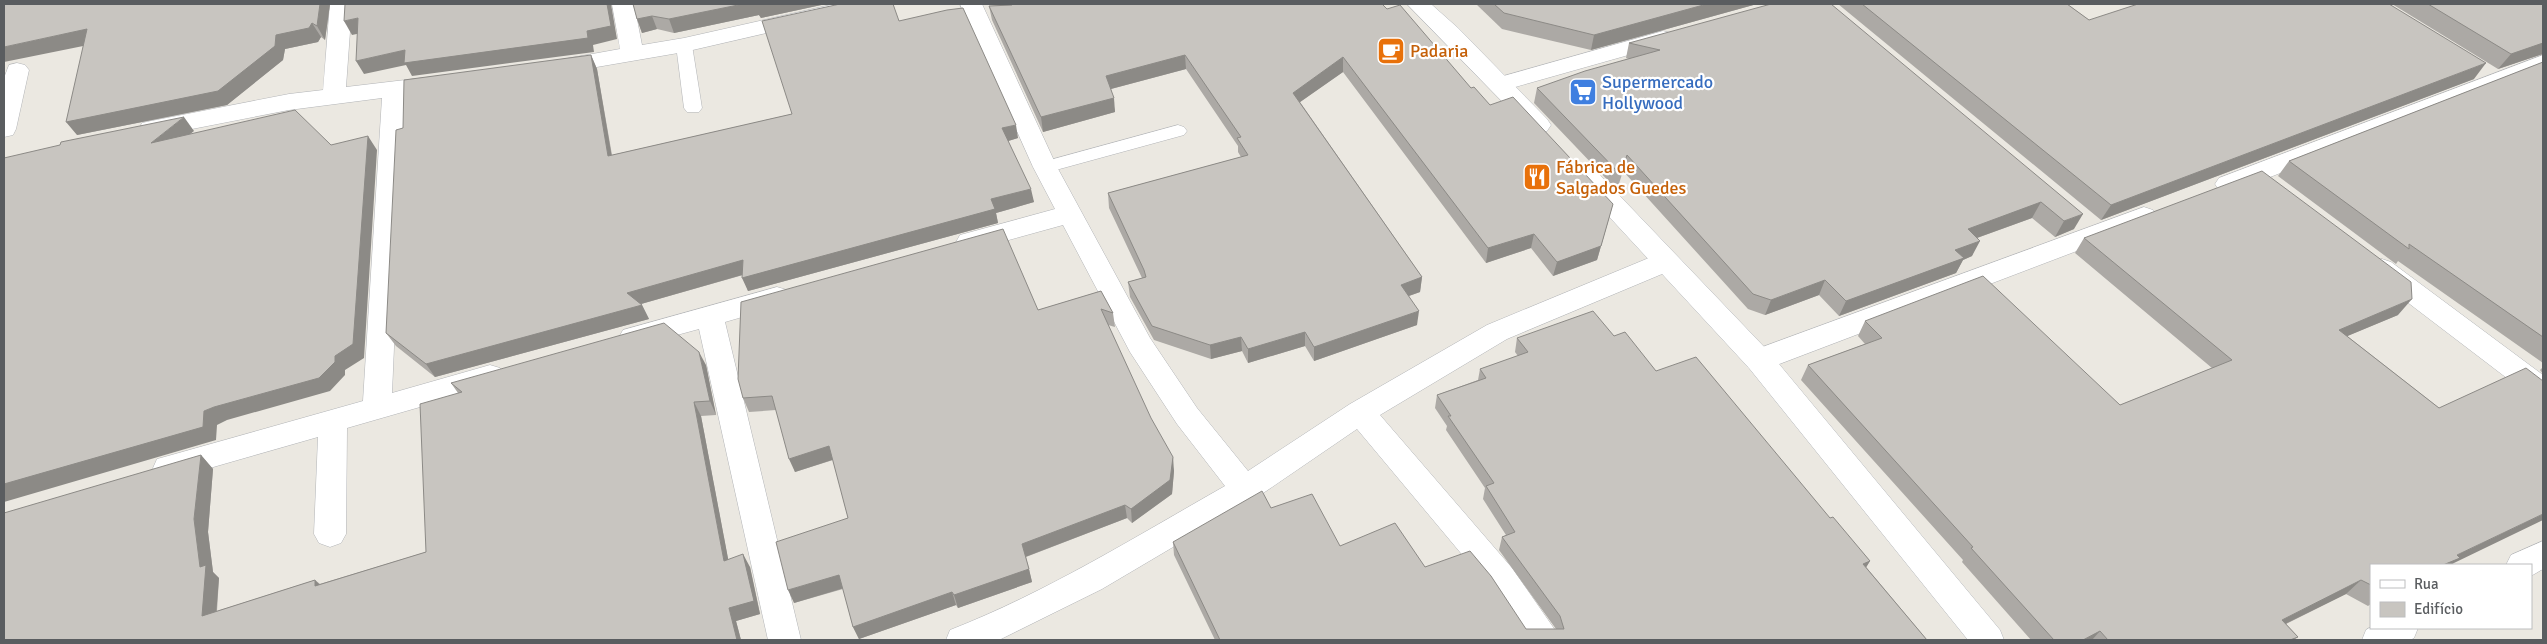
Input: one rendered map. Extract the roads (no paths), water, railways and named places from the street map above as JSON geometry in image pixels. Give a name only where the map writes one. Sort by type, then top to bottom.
[{"type":"street","points":[[334,98],[341,4]]},
{"type":"street","points":[[623,4],[633,55]]},
{"type":"street","points":[[536,70],[684,45],[863,4]]},
{"type":"street","points":[[971,4],[1045,166],[1140,345],[1187,416],[1246,489]]},
{"type":"street","points":[[1418,4],[1501,84],[1554,141]]},
{"type":"street","points":[[1501,84],[1682,33]]},
{"type":"street","points":[[2208,192],[2543,62]]},
{"type":"street","points":[[2472,65],[2496,80]]},
{"type":"street","points":[[4,129],[17,70]]},
{"type":"street","points":[[127,134],[241,110],[460,80]]},
{"type":"street","points":[[377,408],[394,89]]},
{"type":"street","points":[[1573,162],[1759,360],[1988,640]]},
{"type":"street","points":[[2255,174],[2278,192]]},
{"type":"street","points":[[1759,360],[2162,209]]},
{"type":"street","points":[[947,248],[1070,214]]},
{"type":"street","points":[[2075,214],[2098,233]]},
{"type":"street","points":[[2364,256],[2543,390]]},
{"type":"street","points":[[962,640],[997,634],[1246,489],[1360,412],[1497,332],[1665,262]]},
{"type":"street","points":[[605,344],[805,289]]},
{"type":"street","points":[[710,316],[785,640]]},
{"type":"street","points":[[145,475],[333,419],[510,371]]},
{"type":"street","points":[[1360,412],[1446,510],[1501,578],[1543,640]]},
{"type":"street","points":[[330,534],[333,419]]},
{"type":"street","points":[[2524,564],[2543,554]]},
{"type":"street","points":[[2378,640],[2400,629]]},
{"type":"lane","points":[[684,45],[693,108]]},
{"type":"lane","points":[[1045,166],[1178,131]]},
{"type":"place","name":"Padaria","points":[[1391,51]]},
{"type":"place","name":"Supermercado Hollywood","points":[[1583,92]]},
{"type":"place","name":"Fábrica de Salgados Guedes","points":[[1537,177]]}]
